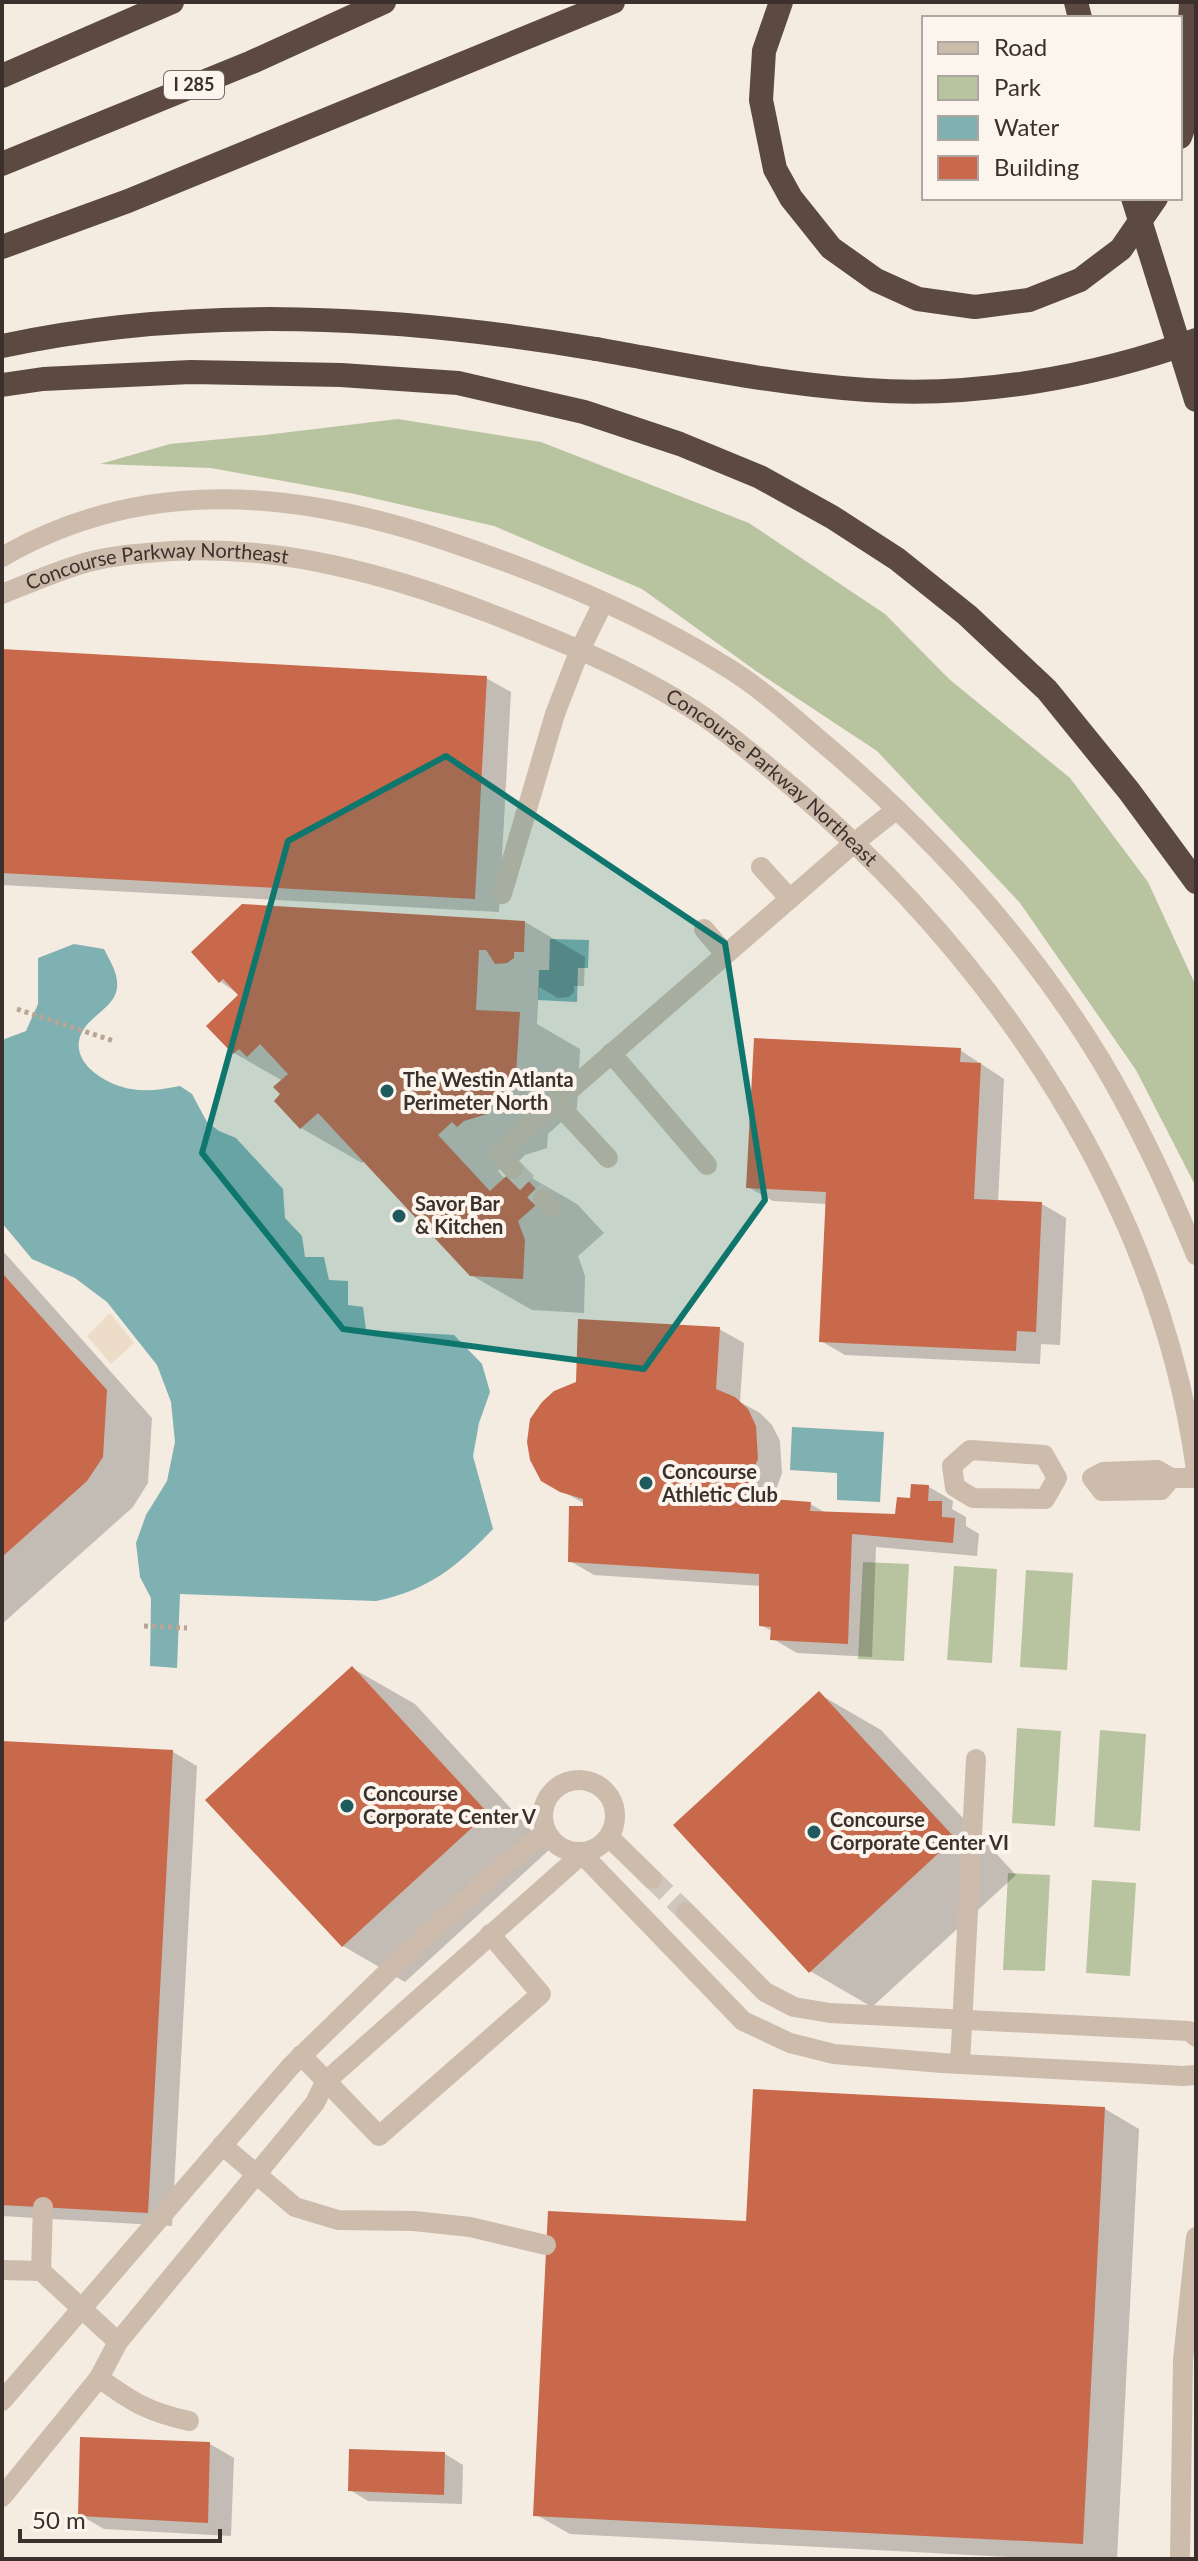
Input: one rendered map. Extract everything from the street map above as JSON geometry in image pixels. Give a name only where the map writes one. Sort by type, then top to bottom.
[{"type":"highway","points":[[2,76],[172,2]]},
{"type":"highway","name":"I 285","points":[[2,164],[252,62],[384,2]]},
{"type":"highway","points":[[2,247],[128,201],[613,2]]},
{"type":"highway","points":[[781,2],[764,51],[761,100],[775,169],[791,198],[831,248],[876,280],[918,299],[975,307],[1029,300],[1080,280],[1121,249],[1155,200]]},
{"type":"highway","points":[[1182,131],[1185,123],[1191,2]]},
{"type":"highway","points":[[1134,200],[1196,400]]},
{"type":"highway","points":[[2,346],[97,328],[310,319],[478,331],[791,382],[868,391],[966,390],[1064,376],[1158,354],[1196,340]]},
{"type":"highway","points":[[2,385],[43,379],[191,372],[341,375],[458,383],[584,412],[693,449],[760,477],[832,517],[897,559],[967,615],[1047,690],[1129,791],[1196,882]]},
{"type":"street","name":"Concourse Parkway Northeast","points":[[2,557],[79,521],[135,506],[197,498],[261,500],[325,508],[394,524],[500,559],[671,634],[732,670],[786,712],[897,809],[967,882],[1011,934],[1060,998],[1103,1063],[1173,1199],[1196,1255]]},
{"type":"street","name":"Concourse Parkway Northeast","points":[[2,594],[88,562],[113,557],[198,550],[252,551],[315,561],[409,585],[535,632],[646,682],[701,715],[752,754],[854,843],[917,908],[1016,1029],[1056,1091],[1124,1220],[1171,1352],[1190,1423],[1196,1470]]},
{"type":"street","points":[[502,894],[555,714],[579,652],[603,603]]},
{"type":"street","points":[[513,1169],[499,1154],[725,954],[897,809]]},
{"type":"street","points":[[761,867],[790,899]]},
{"type":"street","points":[[704,929],[725,954]]},
{"type":"street","points":[[611,1053],[707,1165]]},
{"type":"street","points":[[556,1102],[608,1158]]},
{"type":"street","points":[[970,1450],[1044,1455],[1057,1478],[1045,1499],[973,1498],[955,1487],[952,1466],[970,1450]]},
{"type":"street","points":[[1057,1478],[1092,1478],[1103,1472],[1157,1470],[1171,1478],[1196,1478]]},
{"type":"street","points":[[960,2064],[976,1759]]},
{"type":"street","points":[[2,2497],[99,2378],[118,2342],[315,2103],[325,2082],[582,1854],[610,1838],[615,1820],[609,1796],[589,1781],[564,1782],[546,1798],[542,1820],[546,1832],[561,1848],[582,1854],[743,2021],[790,2043],[834,2054],[960,2064],[1196,2075]]},
{"type":"street","points":[[2,2401],[301,2055],[462,1904],[546,1832]]},
{"type":"street","points":[[610,1838],[652,1879]]},
{"type":"street","points":[[668,1942],[691,1916],[765,1992],[794,2007],[830,2013],[1189,2031],[1196,2037]]},
{"type":"street","points":[[301,2055],[379,2136],[541,1994],[490,1934]]},
{"type":"street","points":[[222,2145],[295,2207],[338,2220],[414,2221],[470,2227],[546,2245]]},
{"type":"street","points":[[41,2271],[43,2207]]},
{"type":"street","points":[[1180,2559],[1183,2360],[1196,2237]]},
{"type":"street","points":[[2,2270],[41,2271],[118,2342]]},
{"type":"street","points":[[99,2378],[136,2405],[189,2421]]},
{"type":"path","points":[[17,1009],[114,1041]]},
{"type":"path","points":[[144,1626],[187,1628]]},
{"type":"highlighted area","points":[[446,756],[725,943],[765,1200],[644,1369],[343,1329],[202,1153],[288,841]]},
{"type":"green space","points":[[398,419],[541,442],[749,523],[885,614],[949,679],[1070,778],[1148,882],[1196,986],[1196,1187],[1136,1070],[1020,903],[877,751],[756,671],[642,589],[494,526],[355,494],[211,468],[100,464],[170,444]]},
{"type":"green space","points":[[863,1562],[909,1564],[904,1661],[858,1659]]},
{"type":"green space","points":[[954,1566],[997,1569],[992,1663],[947,1660]]},
{"type":"green space","points":[[1026,1570],[1073,1573],[1067,1670],[1020,1667]]},
{"type":"green space","points":[[1017,1728],[1061,1731],[1055,1826],[1012,1823]]},
{"type":"green space","points":[[1100,1730],[1146,1734],[1140,1831],[1094,1827]]},
{"type":"green space","points":[[1008,1873],[1050,1875],[1045,1971],[1003,1970]]},
{"type":"green space","points":[[1092,1880],[1136,1883],[1130,1976],[1086,1973]]},
{"type":"shaded area","points":[[110,1313],[134,1343],[111,1364],[87,1336]]},
{"type":"water","points":[[550,939],[589,940],[588,968],[578,968],[577,1002],[538,1000],[539,970],[549,970]]},
{"type":"water","points":[[74,944],[104,949],[116,977],[117,989],[112,1000],[82,1032],[79,1043],[84,1062],[101,1077],[121,1087],[149,1090],[180,1086],[192,1094],[207,1122],[236,1138],[283,1189],[285,1218],[302,1236],[305,1257],[324,1257],[329,1280],[348,1281],[348,1305],[363,1307],[366,1330],[454,1335],[482,1364],[490,1392],[479,1423],[473,1456],[493,1529],[467,1554],[426,1584],[376,1601],[180,1594],[177,1668],[150,1666],[151,1598],[140,1577],[136,1543],[146,1515],[167,1481],[175,1442],[171,1402],[157,1365],[107,1302],[75,1278],[32,1259],[2,1223],[2,1040],[26,1031],[38,1004],[38,958]]},
{"type":"water","points":[[792,1427],[884,1432],[880,1502],[837,1500],[837,1473],[790,1470]]},
{"type":"building","points":[[2,649],[487,676],[475,899],[2,873]]},
{"type":"building","name":"The Westin Atlanta Perimeter North","points":[[242,904],[525,921],[524,952],[514,952],[514,958],[507,963],[495,964],[486,950],[479,950],[476,1010],[520,1012],[516,1073],[488,1099],[487,1114],[464,1121],[457,1127],[452,1122],[438,1135],[490,1191],[516,1167],[544,1198],[518,1221],[525,1240],[523,1279],[470,1276],[318,1113],[300,1129],[274,1101],[280,1094],[273,1087],[288,1074],[260,1044],[247,1057],[239,1049],[233,1054],[206,1026],[238,995],[223,979],[219,983],[191,952]]},
{"type":"building","points":[[754,1038],[961,1048],[960,1062],[981,1063],[974,1199],[1042,1202],[1036,1332],[1017,1331],[1016,1351],[819,1342],[826,1192],[746,1188]]},
{"type":"building","points":[[2,1273],[107,1390],[103,1457],[87,1481],[2,1557]]},
{"type":"building","name":"Concourse Athletic Club","points":[[578,1319],[720,1327],[716,1389],[735,1397],[748,1409],[756,1426],[758,1459],[746,1497],[811,1502],[810,1511],[895,1514],[897,1497],[910,1498],[911,1484],[929,1485],[928,1501],[942,1501],[942,1517],[955,1518],[953,1543],[852,1534],[848,1644],[770,1640],[771,1627],[759,1626],[759,1574],[568,1562],[569,1506],[583,1506],[583,1499],[560,1492],[541,1481],[530,1460],[527,1442],[530,1419],[542,1402],[554,1391],[576,1382]]},
{"type":"building","name":"Concourse Corporate Center V","points":[[352,1666],[488,1813],[342,1947],[205,1800]]},
{"type":"building","name":"Concourse Corporate Center VI","points":[[819,1691],[955,1838],[809,1973],[673,1825]]},
{"type":"building","points":[[2,1741],[173,1750],[148,2213],[2,2205]]},
{"type":"building","points":[[753,2089],[1105,2107],[1083,2544],[533,2516],[548,2211],[746,2221]]},
{"type":"building","points":[[80,2437],[210,2442],[208,2523],[78,2516]]},
{"type":"building","points":[[349,2449],[445,2452],[444,2495],[348,2491]]},
{"type":"tunnel","points":[[513,1169],[543,1199]]},
{"type":"tunnel","points":[[652,1879],[686,1912]]},
{"type":"place","name":"The Westin Atlanta Perimeter North","points":[[387,1091]]},
{"type":"place","name":"Savor Bar & Kitchen","points":[[399,1216]]},
{"type":"place","name":"Concourse Athletic Club","points":[[646,1483]]},
{"type":"place","name":"Concourse Corporate Center V","points":[[347,1806]]},
{"type":"place","name":"Concourse Corporate Center VI","points":[[814,1832]]}]
